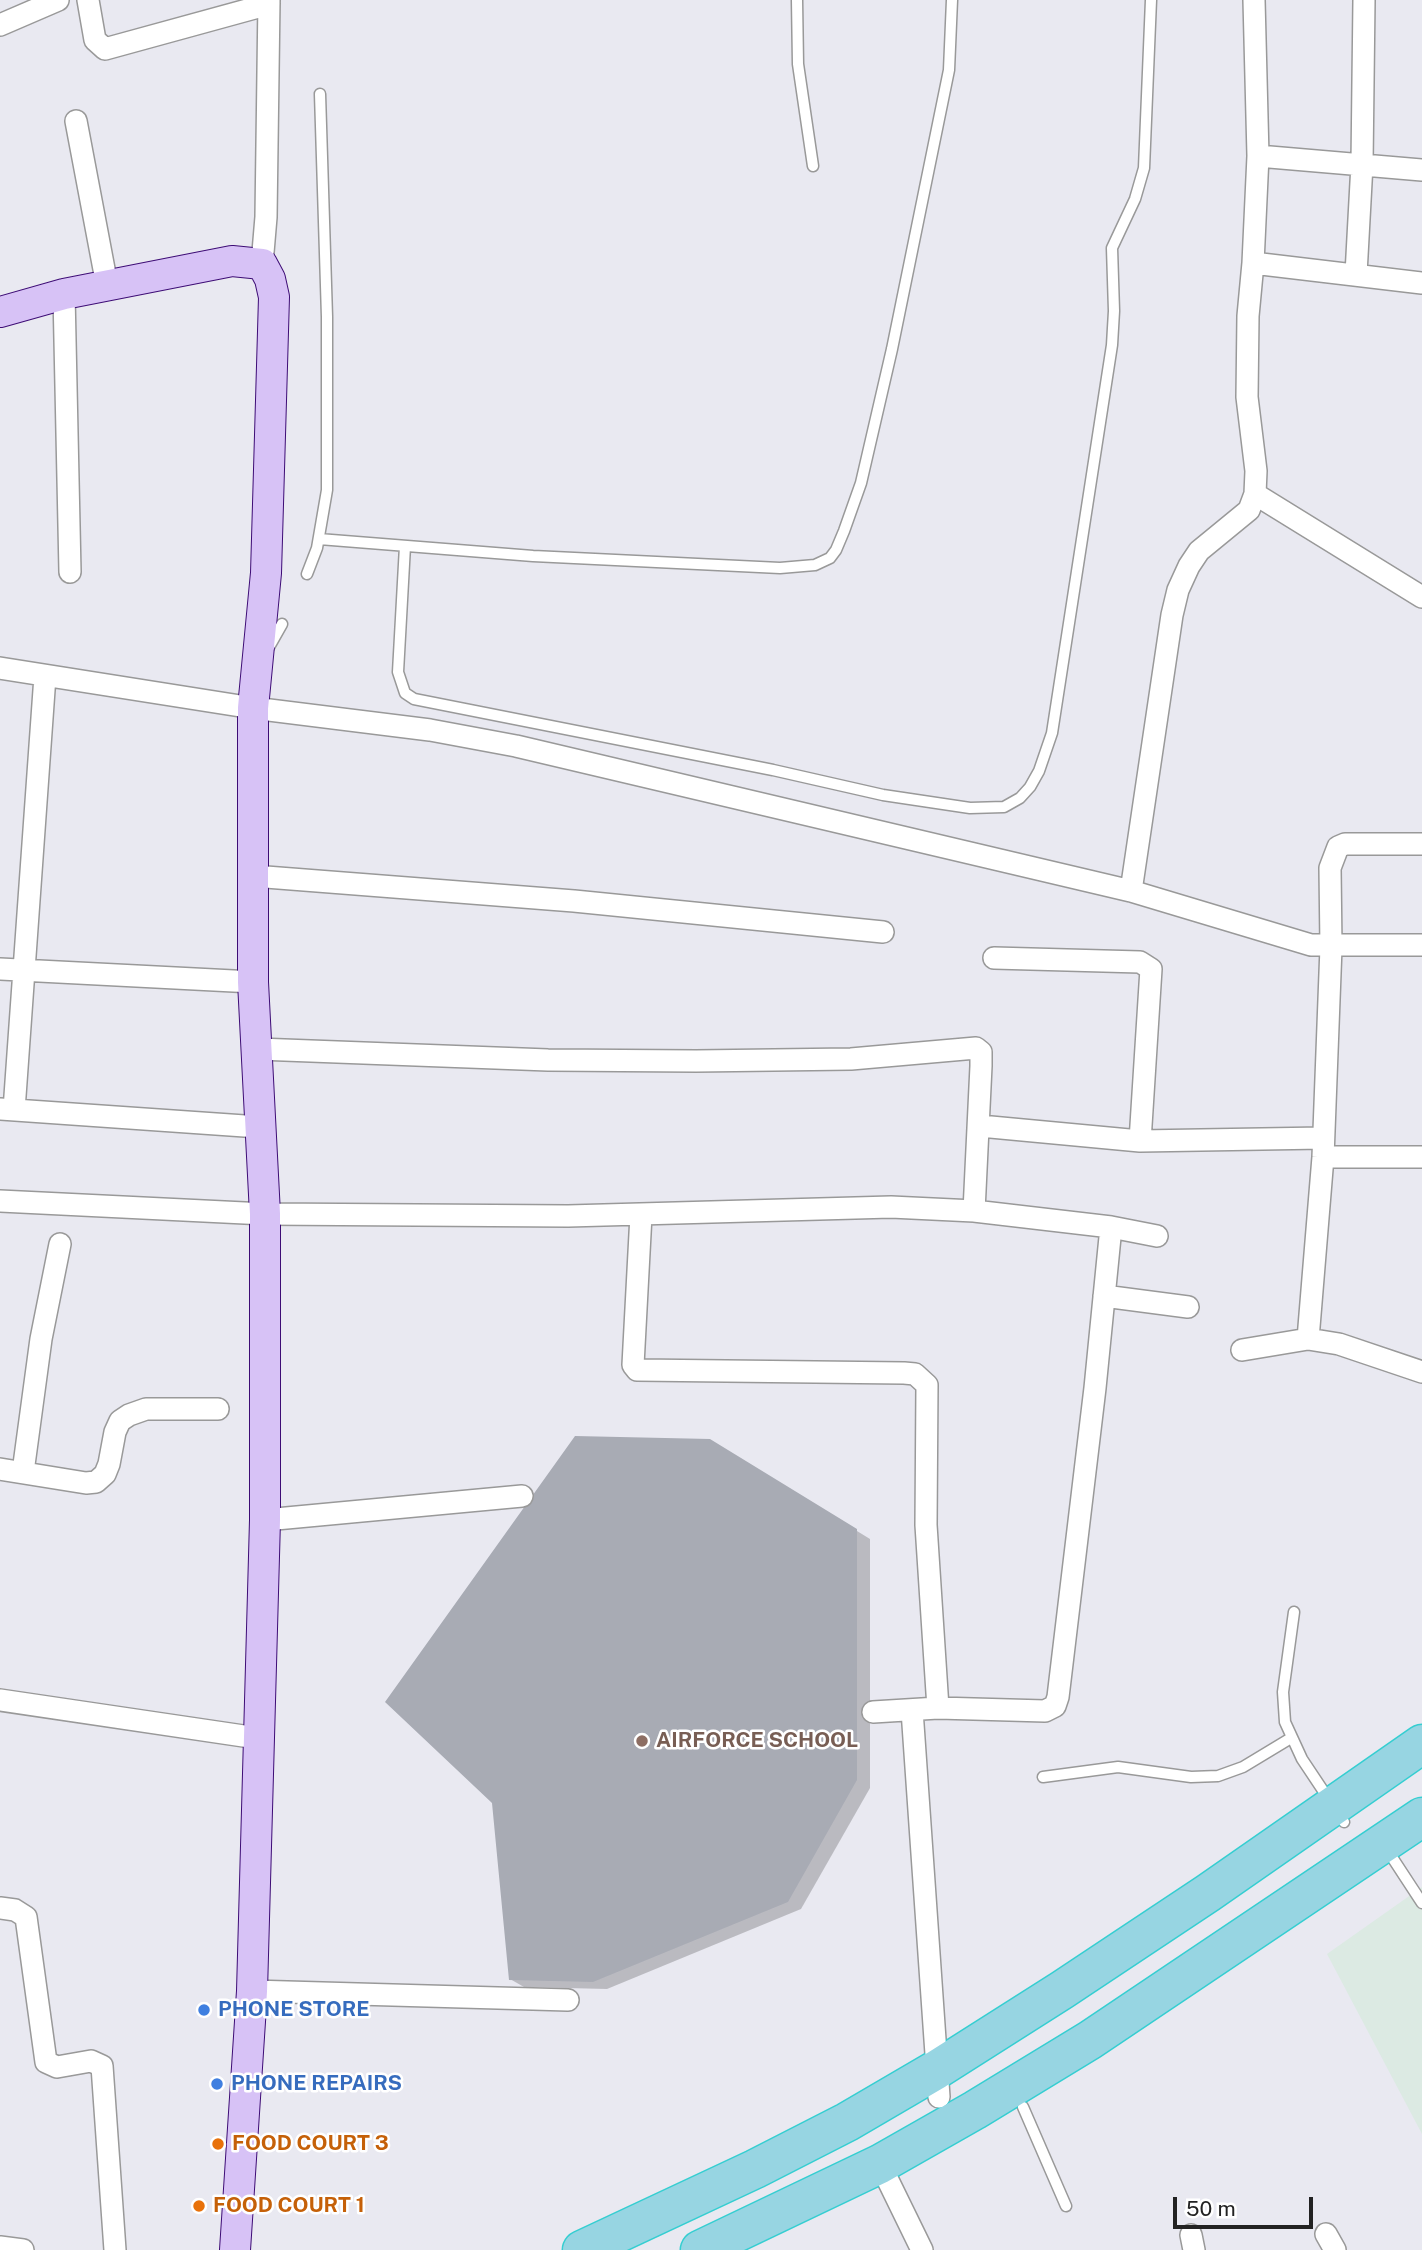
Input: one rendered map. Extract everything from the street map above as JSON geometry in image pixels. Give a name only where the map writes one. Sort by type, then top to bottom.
[{"type":"highway","points":[[701,2250],[797,2190],[888,2111],[1132,1975],[1339,1814],[1422,1744]]},
{"type":"highway","points":[[1339,1814],[1422,1769]]},
{"type":"highway","points":[[582,2250],[642,2240],[797,2190],[885,2173],[1023,2107],[1117,2047],[1399,1847],[1422,1817]]},
{"type":"highway","points":[[751,2250],[819,2214],[885,2173],[975,2110],[1399,1847]]},
{"type":"highway","points":[[642,2240],[755,2169],[847,2122],[888,2111]]},
{"type":"street","points":[[0,25],[58,0]]},
{"type":"street","points":[[88,0],[95,40],[105,49],[269,2],[266,217],[262,264],[270,279],[274,297],[265,573],[253,708],[253,982],[265,1214],[265,1520],[252,1991],[235,2250]]},
{"type":"street","points":[[1131,891],[1178,590],[1199,551],[1249,510],[1255,494],[1256,471],[1247,397],[1248,316],[1258,156],[1254,0]]},
{"type":"street","points":[[1356,274],[1362,164],[1364,0]]},
{"type":"street","points":[[76,121],[107,285]]},
{"type":"street","points":[[1258,156],[1422,170]]},
{"type":"street","points":[[0,312],[64,294],[232,261],[262,264]]},
{"type":"street","points":[[1253,263],[1422,283]]},
{"type":"street","points":[[64,294],[70,572]]},
{"type":"street","points":[[1255,494],[1422,597]]},
{"type":"street","points":[[0,668],[253,708],[375,722],[516,746],[1131,891],[1311,945],[1422,946]]},
{"type":"street","points":[[45,676],[24,971],[7,1110],[259,1127]]},
{"type":"street","points":[[1308,1339],[1323,1148],[1331,947],[1331,868],[1338,847],[1345,844],[1422,844]]},
{"type":"street","points":[[253,876],[574,901],[883,932]]},
{"type":"street","points":[[994,958],[1140,962],[1151,969],[1140,1141]]},
{"type":"street","points":[[0,969],[253,982]]},
{"type":"street","points":[[258,1049],[548,1060],[696,1061],[851,1059],[976,1048],[981,1052],[980,1126],[974,1211]]},
{"type":"street","points":[[980,1126],[1140,1141],[1323,1148],[1422,1157]]},
{"type":"street","points":[[0,1201],[265,1214],[641,1214],[891,1207],[974,1211],[1111,1227],[1157,1236]]},
{"type":"street","points":[[641,1214],[633,1365],[637,1370],[904,1373],[915,1374],[927,1385],[926,1525],[938,1708]]},
{"type":"street","points":[[873,1712],[938,1708],[1045,1711],[1055,1706],[1111,1227]]},
{"type":"street","points":[[23,1472],[41,1339],[60,1244]]},
{"type":"street","points":[[1104,1297],[1188,1307]]},
{"type":"street","points":[[1242,1350],[1308,1339],[1339,1344],[1422,1372]]},
{"type":"street","points":[[0,1469],[86,1483],[96,1482],[105,1474],[109,1464],[115,1432],[120,1421],[129,1415],[146,1409],[218,1409]]},
{"type":"street","points":[[265,1520],[522,1496]]},
{"type":"street","points":[[0,1700],[257,1738]]},
{"type":"street","points":[[912,1710],[937,2083]]},
{"type":"street","points":[[0,1909],[15,1910],[26,1917],[46,2062],[57,2067],[91,2061],[102,2066],[115,2250]]},
{"type":"street","points":[[252,1991],[568,2000]]},
{"type":"street","points":[[885,2173],[922,2250]]},
{"type":"street","points":[[0,2247],[23,2250]]},
{"type":"lane","points":[[797,0],[798,64],[813,166]]},
{"type":"lane","points":[[319,539],[533,556],[780,568],[815,565],[830,558],[844,531],[860,483],[892,349],[949,70],[952,0]]},
{"type":"lane","points":[[405,546],[398,672],[405,693],[414,699],[773,770],[883,795],[970,808],[1004,807],[1020,798],[1030,787],[1038,771],[1052,733],[1112,345],[1112,248],[1135,199],[1144,168],[1151,0]]},
{"type":"lane","points":[[307,574],[319,539],[327,490],[327,357],[320,94]]},
{"type":"lane","points":[[256,671],[282,624]]},
{"type":"lane","points":[[1294,1612],[1283,1692],[1285,1722],[1302,1759],[1339,1814]]},
{"type":"lane","points":[[1043,1777],[1118,1767],[1191,1777],[1218,1776],[1243,1767],[1291,1738]]},
{"type":"lane","points":[[1399,1847],[1422,1903]]},
{"type":"lane","points":[[1023,2107],[1066,2206]]},
{"type":"shaded area","points":[[1422,1887],[1422,2134],[1327,1954]]},
{"type":"building","name":"AIRFORCE SCHOOL","points":[[575,1436],[710,1439],[857,1529],[857,1780],[788,1902],[593,1982],[509,1980],[492,1803],[385,1702]]},
{"type":"place","name":"AIRFORCE SCHOOL","points":[[642,1741]]},
{"type":"place","name":"PHONE STORE","points":[[204,2010]]},
{"type":"place","name":"PHONE REPAIRS","points":[[217,2084]]},
{"type":"place","name":"FOOD COURT 3","points":[[218,2144]]},
{"type":"place","name":"FOOD COURT 1","points":[[199,2206]]}]
